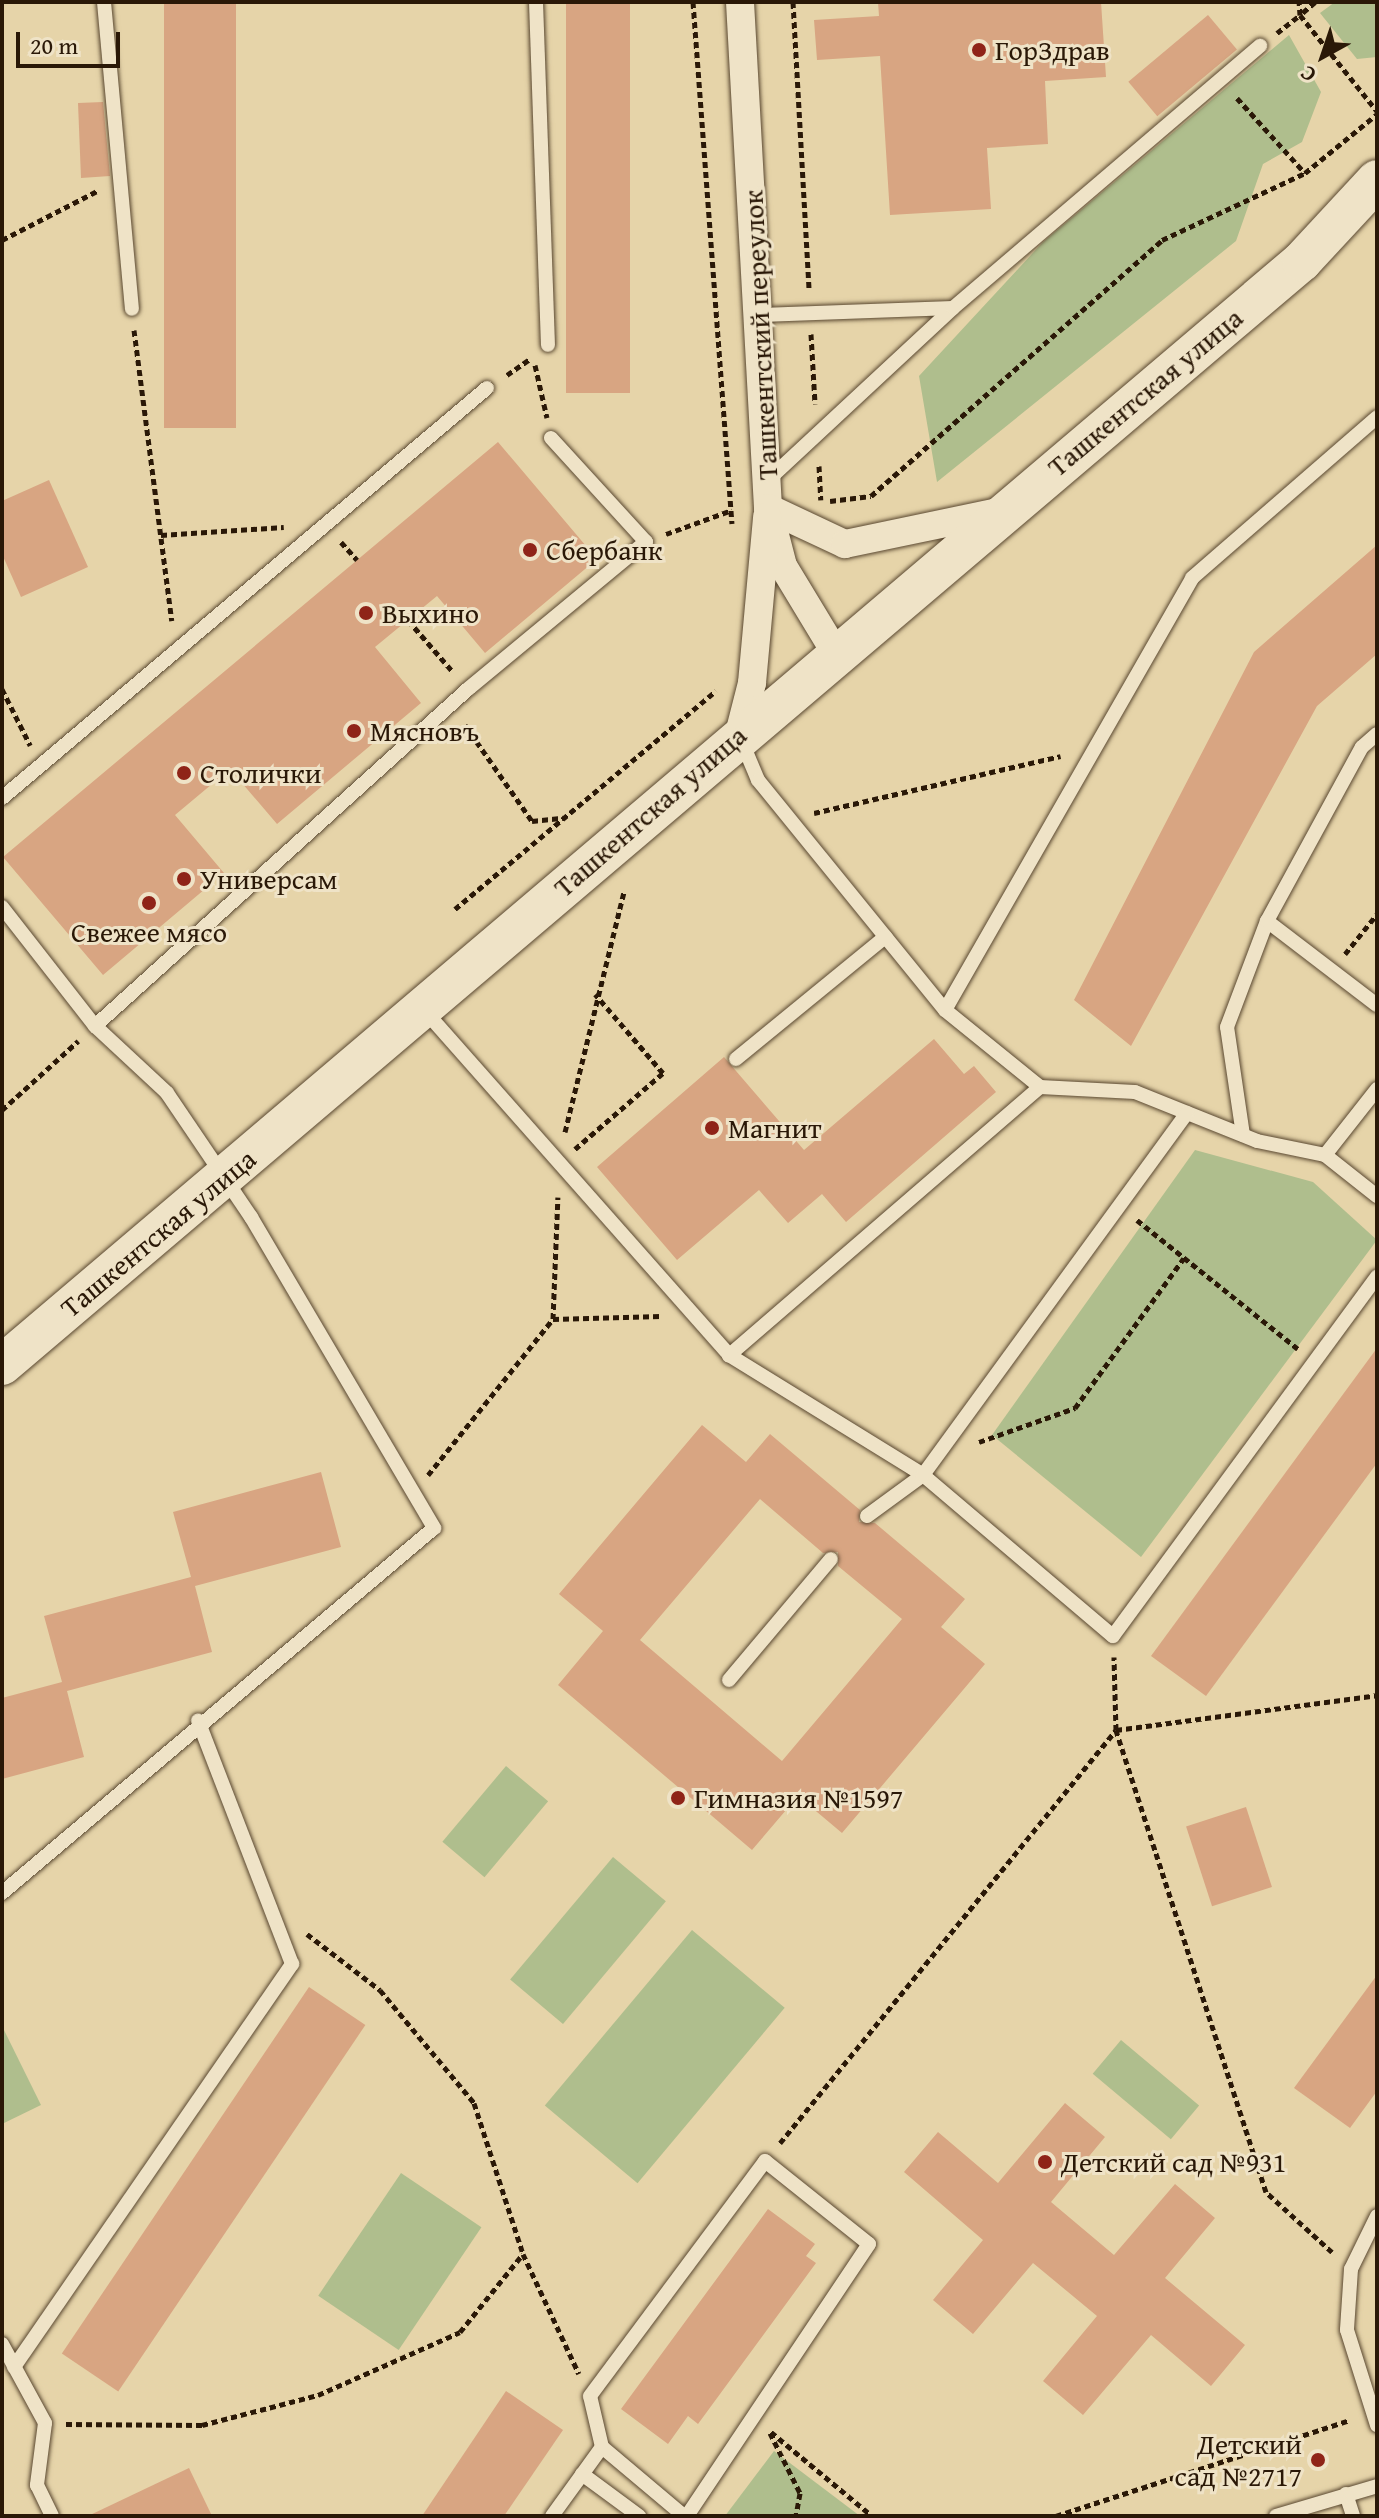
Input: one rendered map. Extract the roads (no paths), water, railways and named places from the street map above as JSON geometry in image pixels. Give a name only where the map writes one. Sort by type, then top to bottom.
[{"type":"main road","name":"Ташкентская улица","points":[[2,1365],[423,1008],[835,652],[1302,261],[1377,180]]},
{"type":"main road","name":"Ташкентская улица","points":[[1302,261],[1377,218]]},
{"type":"street","name":"Ташкентский переулок","points":[[740,2],[761,315],[768,508],[783,566],[835,652]]},
{"type":"street","points":[[739,734],[752,683],[756,574],[768,508],[845,544],[1004,511]]},
{"type":"lane","points":[[104,2],[132,309]]},
{"type":"lane","points":[[536,2],[548,345]]},
{"type":"lane","points":[[769,479],[953,308],[1260,46]]},
{"type":"lane","points":[[761,315],[953,308]]},
{"type":"lane","points":[[2,798],[487,388]]},
{"type":"lane","points":[[945,1010],[1192,578],[1377,417]]},
{"type":"lane","points":[[95,1026],[468,689],[646,542],[551,438]]},
{"type":"lane","points":[[739,734],[758,780],[945,1010],[1040,1087],[1135,1092],[1243,1135],[1325,1155],[1377,1196]]},
{"type":"lane","points":[[1243,1135],[1227,1027],[1267,921],[1362,747],[1377,734]]},
{"type":"lane","points":[[2,907],[95,1026],[167,1093],[223,1178],[434,1528],[198,1721],[2,1893]]},
{"type":"lane","points":[[1267,921],[1377,1005]]},
{"type":"lane","points":[[736,1059],[885,937]]},
{"type":"lane","points":[[423,1008],[729,1355],[923,1475],[1113,1636],[1377,1277]]},
{"type":"lane","points":[[729,1355],[1040,1087]]},
{"type":"lane","points":[[1325,1155],[1377,1089]]},
{"type":"lane","points":[[867,1516],[923,1475],[1121,1208],[1187,1113]]},
{"type":"lane","points":[[729,1680],[831,1559]]},
{"type":"lane","points":[[14,2367],[292,1964],[198,1721]]},
{"type":"lane","points":[[765,2161],[869,2244],[686,2516],[602,2447],[590,2396],[765,2161]]},
{"type":"lane","points":[[1375,2419],[1347,2330],[1351,2269],[1377,2216]]},
{"type":"lane","points":[[2,2344],[45,2423],[37,2485],[52,2516]]},
{"type":"lane","points":[[552,2516],[602,2447]]},
{"type":"lane","points":[[582,2474],[639,2516]]},
{"type":"lane","points":[[1276,2516],[1377,2486]]},
{"type":"lane","points":[[1346,2494],[1353,2516]]},
{"type":"place","name":"ГорЗдрав","points":[[979,50]]},
{"type":"place","name":"Сбербанк","points":[[530,550]]},
{"type":"place","name":"Выхино","points":[[366,613]]},
{"type":"place","name":"Мясновъ","points":[[354,731]]},
{"type":"place","name":"Столички","points":[[184,773]]},
{"type":"place","name":"Универсам","points":[[184,879]]},
{"type":"place","name":"Свежее мясо","points":[[149,903]]},
{"type":"place","name":"Магнит","points":[[712,1128]]},
{"type":"place","name":"Гимназия №1597","points":[[678,1798]]},
{"type":"place","name":"Детский сад №931","points":[[1045,2162]]},
{"type":"place","name":"Детский сад №2717","points":[[1318,2460]]}]
